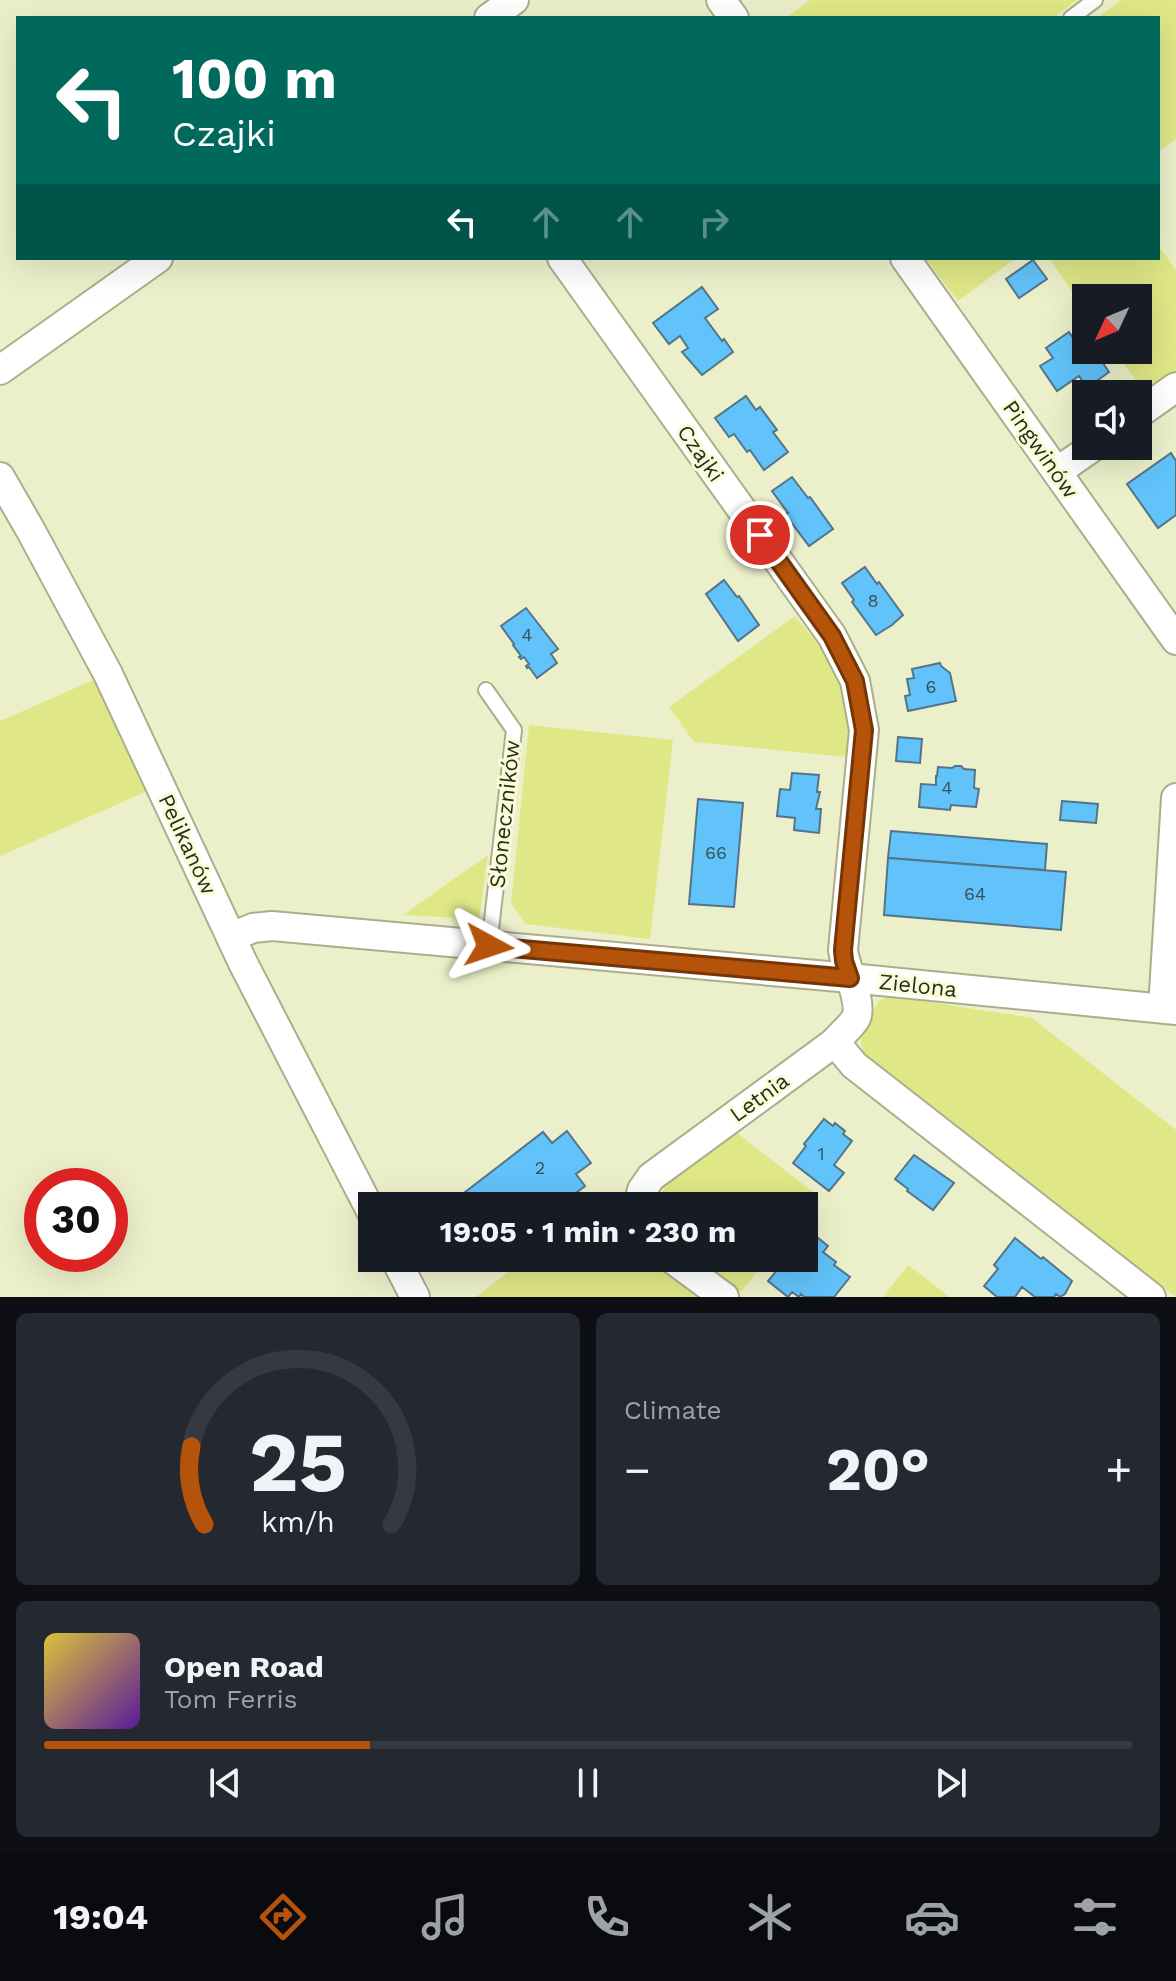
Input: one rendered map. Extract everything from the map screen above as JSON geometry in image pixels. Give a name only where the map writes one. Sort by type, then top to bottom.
[{"type":"street","points":[[492,16],[514,0]]},
{"type":"street","points":[[0,370],[155,260]]},
{"type":"street","name":"Czajki","points":[[563,260],[832,636],[855,681],[864,730],[843,950],[850,978]]},
{"type":"street","name":"Pingwinów","points":[[906,260],[1176,640]]},
{"type":"street","points":[[1152,404],[1176,387]]},
{"type":"street","points":[[1058,471],[1074,460]]},
{"type":"street","name":"Pelikanów","points":[[0,477],[108,674],[231,937],[361,1192]]},
{"type":"street","points":[[1169,1009],[1176,798]]},
{"type":"street","name":"Zielona","points":[[231,937],[253,928],[272,926],[1169,1009]]},
{"type":"street","name":"Letnia","points":[[642,1192],[651,1177],[835,1042],[857,1016],[858,1006],[850,978]]},
{"type":"street","points":[[835,1042],[854,1065],[1151,1297]]},
{"type":"street","points":[[402,1272],[415,1297]]},
{"type":"street","points":[[690,1272],[724,1297]]},
{"type":"lane","points":[[1074,16],[1095,0]]},
{"type":"lane","name":"Słoneczników","points":[[486,690],[514,730],[489,946]]},
{"type":"green space","points":[[810,0],[1077,0],[1056,16],[789,16]]},
{"type":"green space","points":[[1121,0],[1176,0],[1176,139],[1160,151],[1160,16],[1100,16]]},
{"type":"green space","points":[[1160,248],[1176,270],[1176,370],[1152,386],[1152,380],[1135,380],[1124,364],[1152,364],[1152,284],[1072,284],[1072,291],[1050,260],[1160,260]]},
{"type":"green space","points":[[927,260],[1013,260],[958,301]]},
{"type":"green space","points":[[795,616],[840,670],[850,706],[847,757],[694,742],[669,707]]},
{"type":"green space","points":[[98,678],[152,789],[0,856],[0,721]]},
{"type":"green space","points":[[529,725],[673,740],[650,939],[526,924],[511,904]]},
{"type":"green space","points":[[488,855],[479,919],[403,915]]},
{"type":"green space","points":[[890,996],[1032,1018],[1176,1130],[1176,1297],[886,1077],[865,1057],[861,1044],[862,1031],[879,1001]]},
{"type":"green space","points":[[737,1133],[813,1192],[662,1192],[678,1174]]},
{"type":"green space","points":[[908,1265],[946,1294],[949,1297],[883,1297]]},
{"type":"green space","points":[[508,1272],[671,1272],[701,1297],[476,1297]]},
{"type":"green space","points":[[714,1272],[757,1272],[741,1292]]},
{"type":"building","points":[[1033,260],[1047,279],[1019,298],[1006,279]]},
{"type":"building","points":[[702,287],[718,309],[705,318],[733,352],[702,375],[682,352],[688,348],[680,336],[669,344],[653,323]]},
{"type":"building","points":[[1069,332],[1072,336],[1072,364],[1104,364],[1109,372],[1098,380],[1082,380],[1079,376],[1057,391],[1040,366],[1053,358],[1046,348]]},
{"type":"building","points":[[746,396],[756,410],[760,407],[788,452],[764,470],[750,450],[747,452],[734,434],[729,437],[715,418]]},
{"type":"building","points":[[1171,453],[1176,461],[1176,515],[1158,528],[1127,484]]},
{"type":"building","points":[[792,477],[833,529],[809,546],[772,491]]},
{"type":"building","points":[[865,567],[903,615],[876,635],[842,583]]},
{"type":"building","points":[[724,580],[759,625],[738,641],[706,594]]},
{"type":"building","points":[[526,608],[558,649],[551,654],[557,663],[537,678],[527,668],[529,664],[524,657],[519,657],[501,626]]},
{"type":"building","points":[[940,663],[950,673],[956,701],[908,711],[905,696],[910,695],[907,679],[914,678],[912,669]]},
{"type":"building","points":[[898,737],[922,739],[920,763],[896,761]]},
{"type":"building","points":[[938,767],[975,770],[974,788],[979,789],[976,807],[951,805],[950,810],[919,807],[921,784],[936,785]]},
{"type":"building","points":[[792,773],[819,775],[817,792],[820,792],[816,809],[821,809],[819,833],[794,830],[795,818],[777,816],[780,789],[790,790]]},
{"type":"building","points":[[698,799],[743,803],[734,907],[689,904]]},
{"type":"building","points":[[1062,801],[1098,804],[1096,823],[1060,820]]},
{"type":"building","points":[[891,831],[1047,844],[1045,870],[888,858]]},
{"type":"building","points":[[888,858],[1066,872],[1061,930],[884,915]]},
{"type":"building","points":[[824,1119],[833,1126],[835,1123],[852,1141],[834,1165],[844,1173],[829,1191],[793,1163]]},
{"type":"building","points":[[567,1131],[591,1163],[576,1174],[585,1186],[577,1192],[465,1192],[543,1132],[552,1143]]},
{"type":"building","points":[[914,1155],[954,1183],[933,1210],[895,1179]]},
{"type":"building","points":[[818,1238],[828,1246],[823,1252],[850,1277],[834,1297],[804,1297],[801,1294],[799,1297],[792,1292],[788,1297],[768,1281],[775,1272],[818,1272]]},
{"type":"building","points":[[1015,1238],[1072,1281],[1065,1294],[1060,1297],[1056,1294],[1054,1297],[1035,1297],[1022,1287],[1015,1297],[997,1297],[984,1286],[998,1269],[994,1265]]},
{"type":"route","points":[[489,946],[850,978],[843,950],[864,730],[855,681],[832,636],[760,535]]}]
